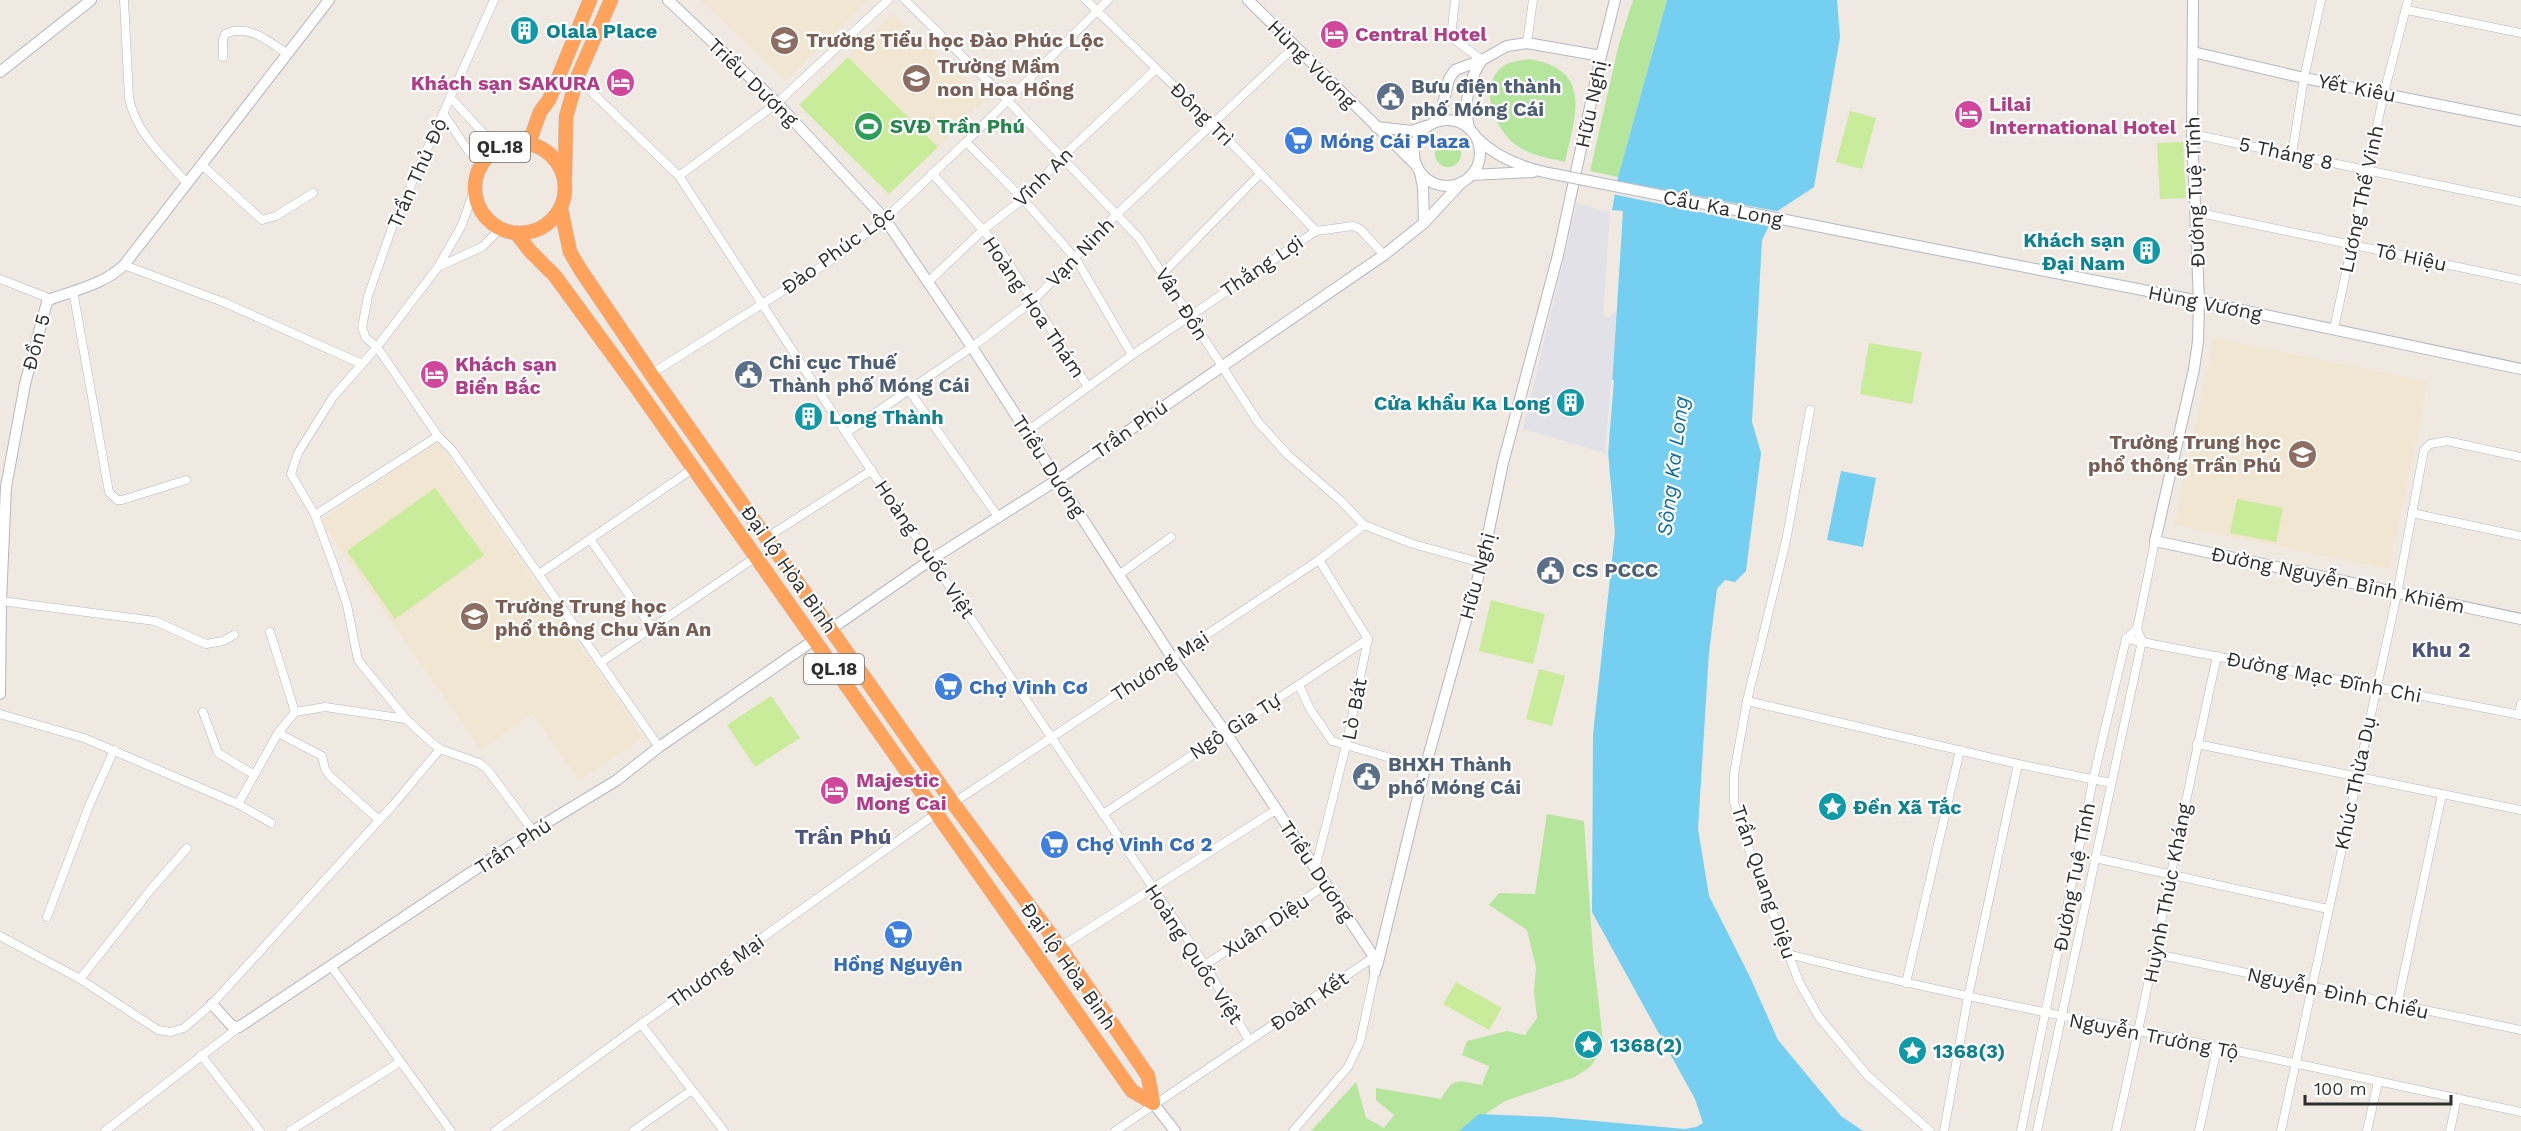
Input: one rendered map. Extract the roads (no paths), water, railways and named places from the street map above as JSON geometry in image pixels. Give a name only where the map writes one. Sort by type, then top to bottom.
[{"type":"highway","name":"QL.18","points":[[529,143],[540,112],[549,100],[590,0]]},
{"type":"highway","name":"QL.18","points":[[561,209],[565,193],[566,117],[577,78],[611,0]]},
{"type":"highway","name":"QL.18","points":[[500,229],[482,213],[474,190],[476,176],[482,162],[497,148],[513,142],[529,143],[545,149],[557,161],[564,176],[565,193]]},
{"type":"highway","points":[[500,229],[516,233],[540,228],[550,222],[561,209]]},
{"type":"highway","name":"Đại lộ Hòa Bình","points":[[561,209],[570,252],[651,374],[766,538],[953,803],[1060,947],[1148,1076],[1154,1103]]},
{"type":"highway","name":"Đại lộ Hòa Bình","points":[[516,233],[555,276],[634,384],[1132,1091],[1154,1103]]},
{"type":"highway","points":[[634,384],[651,374]]},
{"type":"highway","points":[[814,640],[831,629]]},
{"type":"highway","points":[[937,813],[953,803]]},
{"type":"highway","points":[[1060,988],[1079,975]]},
{"type":"street","points":[[0,72],[91,0]]},
{"type":"street","points":[[124,0],[129,98],[132,113],[143,134],[186,182]]},
{"type":"street","name":"Đồn 5","points":[[0,694],[6,487],[25,384],[45,306],[51,299],[99,281],[115,273],[124,265],[329,0]]},
{"type":"street","name":"Trần Thủ Độ","points":[[494,0],[393,225],[368,296],[362,328],[366,338],[376,347],[438,436],[452,450],[659,747]]},
{"type":"street","name":"Triều Dương","points":[[668,0],[777,103],[885,219],[972,347],[1173,659],[1226,733],[1374,957],[1375,972]]},
{"type":"street","points":[[679,176],[777,103],[888,0]]},
{"type":"street","name":"Vân Đồn","points":[[905,0],[1008,101],[1139,237],[1258,422],[1288,455],[1341,501],[1364,525],[1413,544],[1482,563]]},
{"type":"street","name":"Đông Trì","points":[[1086,0],[1213,124],[1316,231]]},
{"type":"street","name":"Đào Phúc Lộc","points":[[651,374],[827,263],[885,219],[1008,101],[1108,0]]},
{"type":"street","name":"Hùng Vương","points":[[1248,0],[1418,168]]},
{"type":"street","points":[[1455,0],[1451,37],[1482,60]]},
{"type":"street","points":[[1527,43],[1533,0]]},
{"type":"street","name":"Hữu Nghị","points":[[1293,1131],[1348,1067],[1360,1042],[1425,768],[1482,563],[1503,463],[1558,255],[1615,0]]},
{"type":"street","name":"Đường Tuệ Tĩnh","points":[[2137,629],[2194,369],[2198,341],[2199,302],[2192,134],[2193,0]]},
{"type":"street","points":[[2292,154],[2304,78],[2321,0]]},
{"type":"street","name":"Lương Thế Vinh","points":[[2334,330],[2384,93],[2408,0]]},
{"type":"street","points":[[2407,10],[2521,33]]},
{"type":"street","points":[[223,57],[223,40],[225,34],[231,31],[250,32],[286,54]]},
{"type":"street","points":[[1424,223],[1423,187],[1414,154],[1415,143],[1420,133],[1434,123],[1449,79],[1462,66],[1482,60],[1507,46],[1527,43],[1601,56]]},
{"type":"street","name":"Vạn Ninh","points":[[846,433],[972,347],[1034,300],[1117,214],[1294,47]]},
{"type":"street","name":"Yết Kiêu","points":[[2193,52],[2304,78],[2521,121]]},
{"type":"street","points":[[1467,178],[1480,156],[1479,145],[1472,132],[1465,105],[1470,79],[1482,60]]},
{"type":"street","name":"Vĩnh An","points":[[928,282],[983,231],[1023,199],[1062,157],[1156,69]]},
{"type":"street","name":"Hoàng Quốc Việt","points":[[577,78],[679,176],[846,433],[1205,965],[1250,1040]]},
{"type":"street","points":[[450,97],[497,148]]},
{"type":"street","points":[[443,113],[469,152],[482,162]]},
{"type":"street","points":[[1376,127],[1412,131],[1434,123],[1460,123],[1490,151],[1540,172]]},
{"type":"street","name":"5 Tháng 8","points":[[2192,134],[2521,202]]},
{"type":"street","points":[[966,142],[1023,199],[1076,259],[1132,355]]},
{"type":"street","points":[[201,164],[262,220],[276,216],[313,193]]},
{"type":"street","points":[[1418,168],[1426,178],[1444,185],[1467,178],[1540,172]]},
{"type":"street","name":"Cầu Ka Long","points":[[1540,172],[1887,240]]},
{"type":"street","name":"Hoàng Hoa Thám","points":[[932,173],[999,248],[1088,387]]},
{"type":"street","points":[[1163,273],[1260,174]]},
{"type":"street","name":"Trần Phú","points":[[831,629],[932,559],[1057,480],[1384,255],[1424,223],[1467,178]]},
{"type":"street","points":[[474,190],[462,225],[438,267],[376,347],[333,397],[298,453],[291,470],[292,477],[315,515],[347,605],[358,660],[406,719],[440,749],[479,763],[487,769],[533,831]]},
{"type":"street","name":"Tô Hiệu","points":[[2195,212],[2521,280]]},
{"type":"street","name":"Thắng Lợi","points":[[1026,432],[1132,355],[1316,231],[1353,226],[1360,229],[1384,255]]},
{"type":"street","points":[[438,267],[482,247],[500,229]]},
{"type":"street","name":"Hùng Vương","points":[[1887,240],[2521,369]]},
{"type":"street","points":[[124,265],[223,302],[362,364]]},
{"type":"street","points":[[0,279],[51,299]]},
{"type":"street","points":[[73,291],[109,492],[117,500],[123,500],[186,480]]},
{"type":"street","points":[[908,390],[999,518]]},
{"type":"street","name":"Trần Quang Diệu","points":[[1810,410],[1786,541],[1747,701],[1734,774],[1734,802],[1745,839],[1799,982],[1819,1017],[1867,1076],[1930,1131]]},
{"type":"street","points":[[315,515],[438,436]]},
{"type":"street","name":"Khúc Thừa Dụ","points":[[2281,1131],[2397,594],[2424,450],[2437,441],[2447,441],[2521,457]]},
{"type":"street","points":[[539,574],[694,468]]},
{"type":"street","points":[[766,538],[872,470]]},
{"type":"street","points":[[2412,513],[2521,536]]},
{"type":"street","name":"Thương Mại","points":[[953,803],[1051,736],[1173,659],[1319,560],[1364,525]]},
{"type":"street","points":[[1120,574],[1171,537]]},
{"type":"street","points":[[590,539],[652,628]]},
{"type":"street","name":"Đường Nguyễn Bỉnh Khiêm","points":[[2155,541],[2521,619]]},
{"type":"street","points":[[600,663],[756,557]]},
{"type":"street","points":[[1319,560],[1368,639]]},
{"type":"street","points":[[1,601],[155,621],[206,644],[224,641],[234,635]]},
{"type":"street","points":[[2126,639],[2137,629],[2142,641]]},
{"type":"street","points":[[270,632],[295,712]]},
{"type":"street","name":"Ngô Gia Tự","points":[[1102,814],[1368,639]]},
{"type":"street","name":"Lò Bát","points":[[1315,869],[1346,746],[1368,639]]},
{"type":"street","name":"Đường Tuệ Tĩnh","points":[[2021,1131],[2047,1014],[2093,780],[2126,639]]},
{"type":"street","name":"Đường Mạc Đĩnh Chi","points":[[2126,639],[2520,715]]},
{"type":"street","name":"Trần Phú","points":[[239,1027],[533,831],[617,780],[659,747],[814,640]]},
{"type":"street","name":"Đường Tuệ Tĩnh","points":[[2037,1131],[2142,641]]},
{"type":"street","name":"Huỳnh Thúc Kháng","points":[[2116,1131],[2156,954],[2170,874],[2217,656]]},
{"type":"street","points":[[1299,685],[1310,709],[1332,741],[1425,768]]},
{"type":"street","points":[[1747,701],[2018,764],[2111,783]]},
{"type":"street","points":[[2520,715],[2521,704]]},
{"type":"street","points":[[238,804],[278,733],[295,712],[325,707],[406,719]]},
{"type":"street","points":[[203,711],[218,753],[253,774]]},
{"type":"street","points":[[0,714],[84,738],[114,750],[238,804],[271,823]]},
{"type":"street","points":[[278,733],[322,756],[325,769],[330,776],[379,820]]},
{"type":"street","points":[[2197,744],[2521,810]]},
{"type":"street","points":[[0,936],[80,979],[147,1024],[171,1032],[184,1028],[213,1004],[440,749]]},
{"type":"street","points":[[46,917],[89,806],[114,750]]},
{"type":"street","points":[[1906,983],[1960,750]]},
{"type":"street","points":[[1944,1131],[1968,997],[2018,764]]},
{"type":"street","points":[[2397,1006],[2442,794]]},
{"type":"street","points":[[1060,947],[1276,810]]},
{"type":"street","name":"Thương Mại","points":[[495,1131],[937,813]]},
{"type":"street","points":[[80,979],[152,888],[188,848]]},
{"type":"street","points":[[2095,858],[2328,909]]},
{"type":"street","name":"Xuân Diệu","points":[[1205,965],[1326,885]]},
{"type":"street","name":"Nguyễn Trường Tộ","points":[[1788,954],[1968,997],[2521,1112]]},
{"type":"street","name":"Nguyễn Đình Chiểu","points":[[2156,954],[2521,1030]]},
{"type":"street","name":"Đoàn Kết","points":[[1114,1131],[1374,957]]},
{"type":"street","points":[[331,966],[451,1131]]},
{"type":"street","points":[[213,1004],[232,1026],[239,1027]]},
{"type":"street","points":[[641,1024],[724,1131]]},
{"type":"street","points":[[105,1131],[239,1027]]},
{"type":"street","points":[[2199,1131],[2217,1048]]},
{"type":"street","points":[[201,1055],[260,1131]]},
{"type":"street","points":[[290,1131],[400,1062]]},
{"type":"street","points":[[2367,1131],[2378,1082]]},
{"type":"street","points":[[633,1131],[692,1090]]},
{"type":"street","points":[[2450,1131],[2457,1098]]},
{"type":"street","name":"Đại lộ Hòa Bình","points":[[1154,1103],[1175,1131]]},
{"type":"water","name":"Sông Ka Long","points":[[1667,0],[1837,0],[1840,37],[1814,187],[1776,212],[1762,240],[1752,422],[1761,453],[1746,571],[1735,582],[1725,580],[1717,589],[1709,652],[1698,829],[1709,896],[1749,975],[1778,1040],[1841,1116],[1863,1131],[1459,1131],[1479,1114],[1550,1117],[1685,1129],[1703,1123],[1695,1099],[1592,912],[1593,735],[1615,532],[1608,451],[1623,211],[1612,210],[1618,177]]},
{"type":"water","points":[[1841,471],[1876,478],[1863,547],[1827,540]]},
{"type":"place","name":"Olala Place","points":[[525,31]]},
{"type":"place","name":"Central Hotel","points":[[1334,34]]},
{"type":"place","name":"Trường Tiểu học Đào Phúc Lộc","points":[[785,40]]},
{"type":"place","name":"Trường Mầm non Hoa Hồng","points":[[916,78]]},
{"type":"place","name":"Khách sạn SAKURA","points":[[621,83]]},
{"type":"place","name":"Bưu điện thành phố Móng Cái","points":[[1390,97]]},
{"type":"place","name":"Lilai International Hotel","points":[[1968,115]]},
{"type":"place","name":"SVĐ Trần Phú","points":[[869,126]]},
{"type":"place","name":"Móng Cái Plaza","points":[[1299,141]]},
{"type":"place","name":"Khách sạn Đại Nam","points":[[2146,251]]},
{"type":"place","name":"Chi cục Thuế Thành phố Móng Cái","points":[[748,374]]},
{"type":"place","name":"Khách sạn Biển Bắc","points":[[434,375]]},
{"type":"place","name":"Cửa khẩu Ka Long","points":[[1571,403]]},
{"type":"place","name":"Long Thành","points":[[808,417]]},
{"type":"place","name":"Trường Trung học phổ thông Trần Phú","points":[[2302,454]]},
{"type":"place","name":"CS PCCC","points":[[1551,570]]},
{"type":"place","name":"Trường Trung học phổ thông Chu Văn An","points":[[474,617]]},
{"type":"place","name":"Chợ Vinh Cơ","points":[[948,687]]},
{"type":"place","name":"BHXH Thành phố Móng Cái","points":[[1367,776]]},
{"type":"place","name":"Majestic Mong Cai","points":[[835,791]]},
{"type":"place","name":"Đền Xã Tắc","points":[[1832,807]]},
{"type":"place","name":"Chợ Vinh Cơ 2","points":[[1055,844]]},
{"type":"place","name":"Hồng Nguyên","points":[[898,934]]},
{"type":"place","name":"1368(2)","points":[[1589,1045]]},
{"type":"place","name":"1368(3)","points":[[1912,1051]]},
{"type":"district","name":"Khu 2","points":[[2441,650]]},
{"type":"district","name":"Trần Phú","points":[[843,836]]}]
